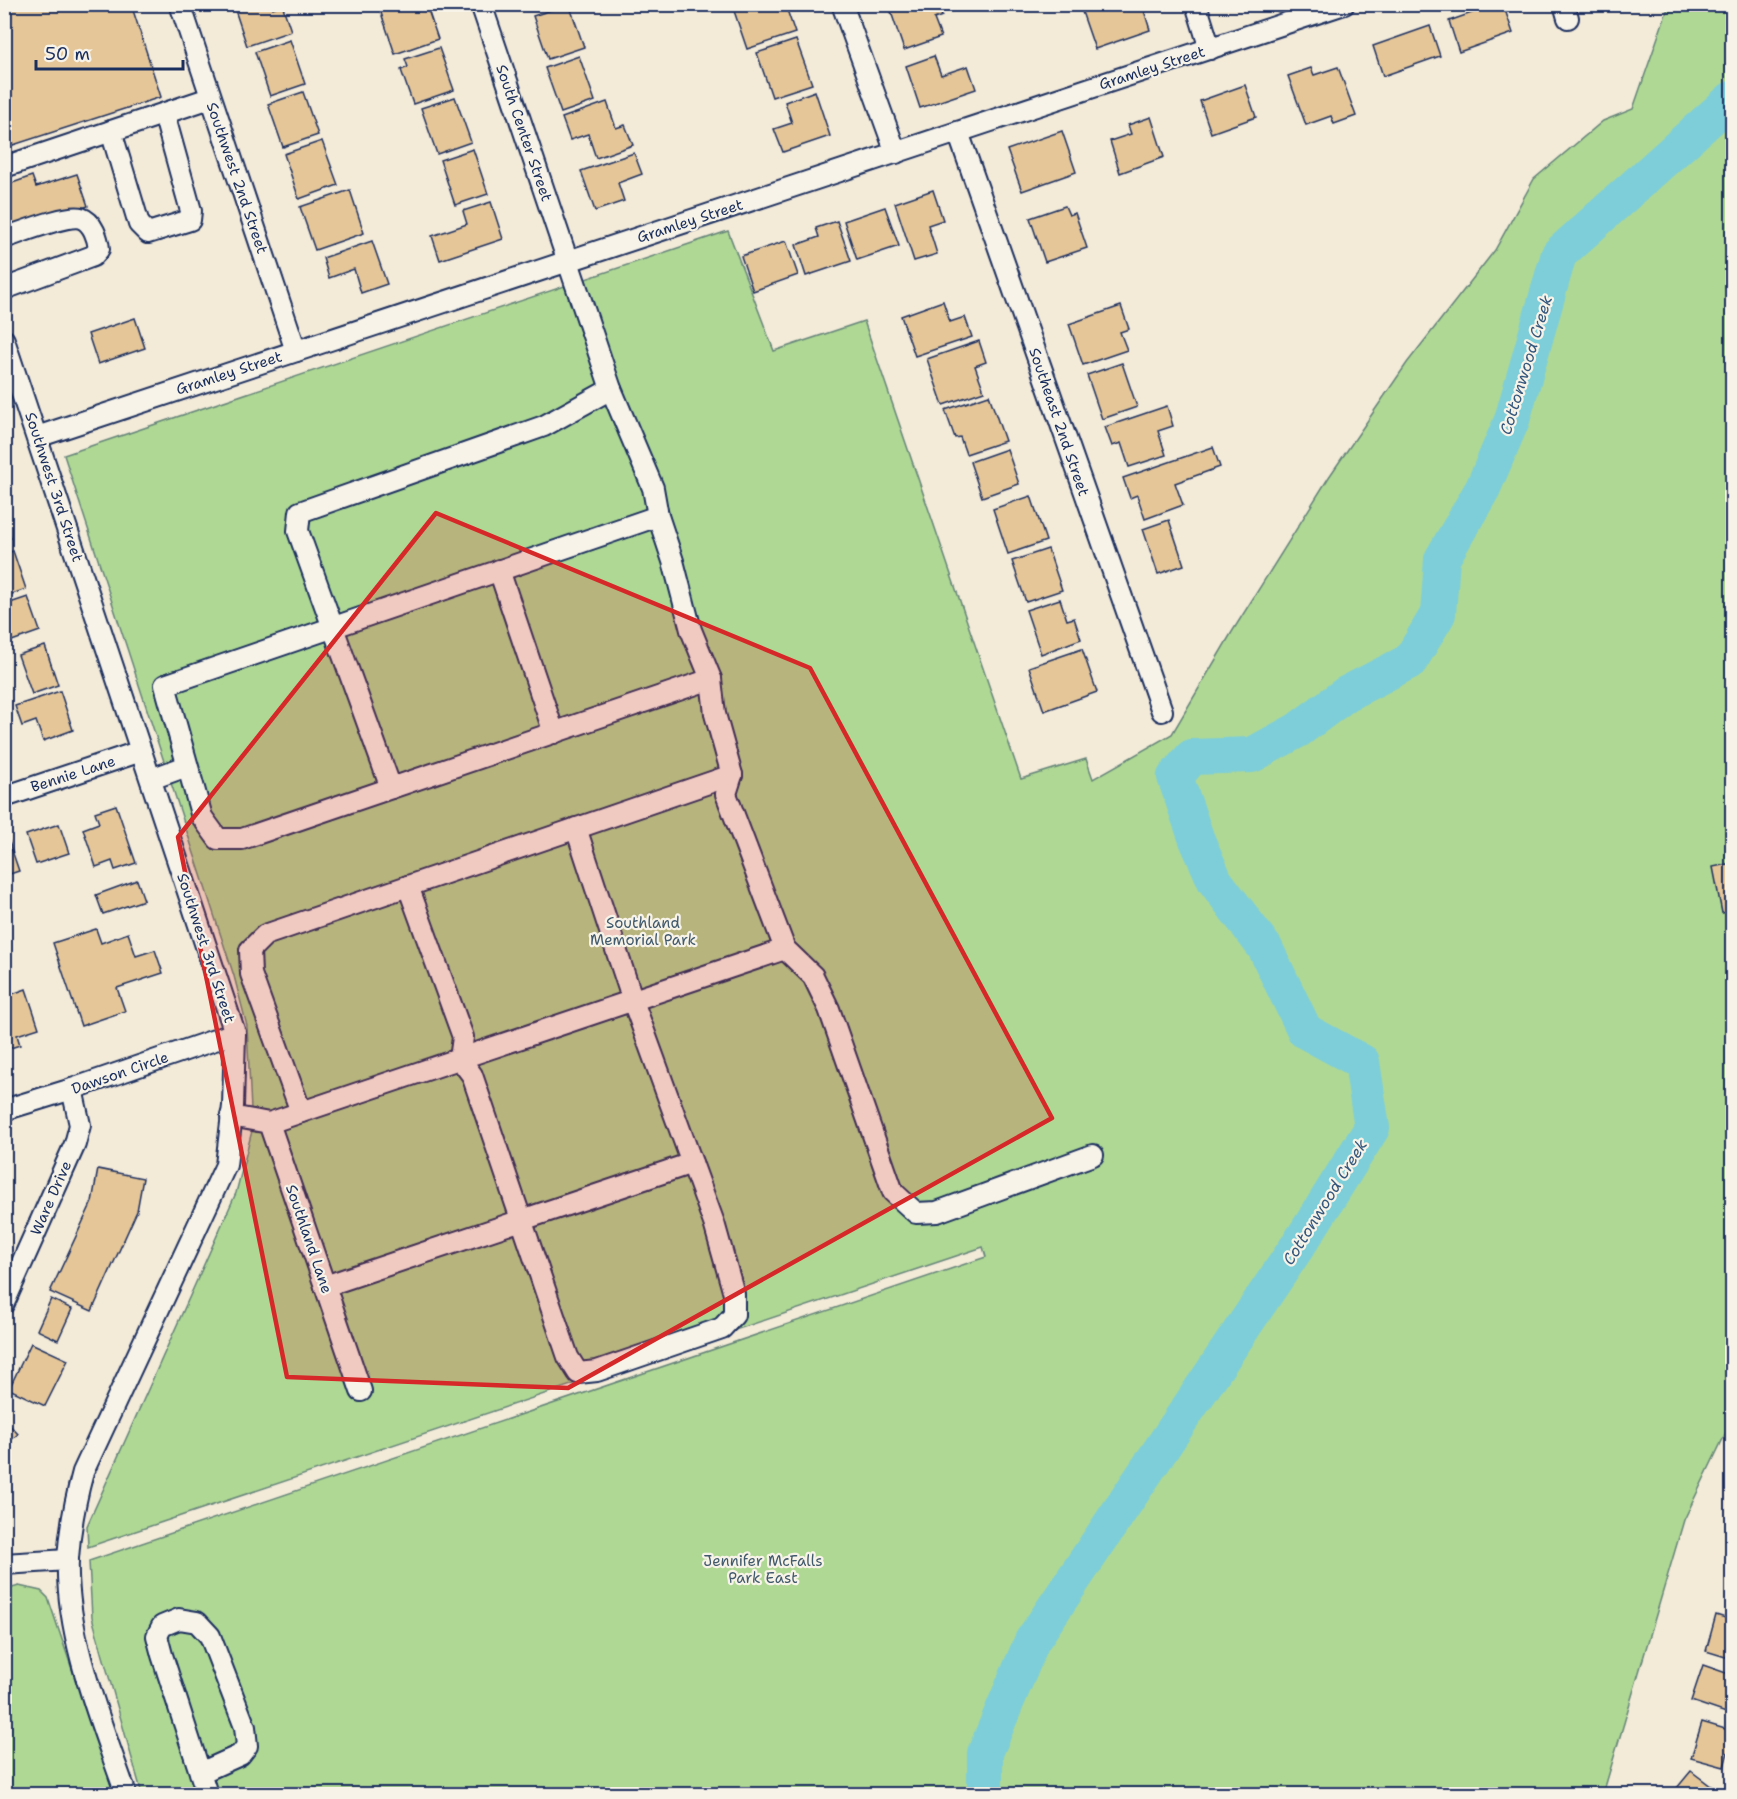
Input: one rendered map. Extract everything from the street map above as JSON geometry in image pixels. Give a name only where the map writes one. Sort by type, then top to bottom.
[{"type":"street","name":"Southwest 2nd Street","points":[[180,4],[296,351]]},
{"type":"street","name":"South Center Street","points":[[481,4],[611,389],[653,488],[658,516],[692,630],[711,679],[715,714],[732,775]]},
{"type":"street","points":[[842,4],[896,153]]},
{"type":"street","points":[[1196,4],[1210,49]]},
{"type":"street","name":"Gramley Street","points":[[37,437],[1344,4]]},
{"type":"street","points":[[4,166],[210,98]]},
{"type":"street","points":[[111,131],[139,224],[148,233],[190,220],[191,211],[164,114]]},
{"type":"street","name":"Southeast 2nd Street","points":[[958,132],[1162,711]]},
{"type":"street","points":[[4,238],[63,219],[81,218],[89,224],[98,239],[99,249],[93,256],[4,289]]},
{"type":"street","name":"Southwest 3rd Street","points":[[4,340],[235,1033],[226,1165],[83,1472],[72,1513],[68,1560],[75,1626],[85,1674],[126,1794]]},
{"type":"street","points":[[391,788],[298,531],[300,512],[544,426],[611,389]]},
{"type":"street","points":[[658,516],[165,685],[202,817],[218,839],[242,839],[711,679]]},
{"type":"street","points":[[499,570],[554,733]]},
{"type":"street","name":"Bennie Lane","points":[[4,797],[141,752]]},
{"type":"street","points":[[151,779],[187,766]]},
{"type":"street","points":[[301,1112],[251,974],[250,950],[265,936],[732,775]]},
{"type":"street","points":[[732,775],[726,794],[785,950],[813,976],[829,1009],[893,1192],[916,1213],[936,1212],[1093,1155]]},
{"type":"street","points":[[408,886],[463,1037],[460,1059],[472,1075],[568,1357],[578,1373],[597,1371],[722,1328],[734,1315],[734,1294],[714,1223],[633,1001],[576,828]]},
{"type":"street","points":[[231,1116],[269,1123],[785,950]]},
{"type":"street","name":"Dawson Circle","points":[[4,1110],[235,1033]]},
{"type":"street","name":"Ware Drive","points":[[4,1303],[75,1144],[80,1125],[72,1089]]},
{"type":"street","name":"Southland Lane","points":[[269,1123],[361,1391]]},
{"type":"street","points":[[325,1286],[692,1162]]},
{"type":"street","points":[[4,1564],[68,1560]]},
{"type":"street","points":[[200,1773],[240,1755],[247,1746],[245,1727],[210,1636],[197,1622],[179,1619],[162,1626],[157,1636],[200,1773],[207,1794]]},
{"type":"highlighted area","points":[[436,513],[810,668],[1052,1118],[568,1388],[287,1377],[178,837]]},
{"type":"green space","points":[[1669,5],[1732,5],[1732,1198],[1728,1216],[1732,1223],[1732,1420],[1684,1520],[1603,1794],[142,1794],[92,1617],[89,1561],[986,1257],[983,1247],[88,1547],[87,1526],[236,1193],[252,1131],[247,1026],[234,976],[64,455],[728,231],[774,351],[864,321],[1021,779],[1086,759],[1093,779],[1172,734],[1232,632],[1329,477],[1407,363],[1495,250],[1534,179],[1603,121],[1633,109]]},
{"type":"green space","points":[[19,1586],[41,1591],[48,1598],[114,1794],[5,1794],[5,1590]]},
{"type":"building","points":[[4,4],[131,4],[161,97],[4,148]]},
{"type":"building","points":[[233,4],[272,4],[273,8],[282,4],[291,31],[247,46]]},
{"type":"building","points":[[395,4],[426,4],[438,39],[395,54],[380,10]]},
{"type":"building","points":[[569,4],[584,47],[548,59],[533,16]]},
{"type":"building","points":[[785,4],[795,33],[747,49],[732,5]]},
{"type":"building","points":[[904,4],[938,4],[942,16],[934,19],[941,37],[904,50],[890,9]]},
{"type":"building","points":[[1086,4],[1142,4],[1150,30],[1095,49],[1080,6]]},
{"type":"building","points":[[1497,4],[1503,4],[1513,33],[1459,52],[1449,21]]},
{"type":"building","points":[[1430,26],[1440,56],[1383,76],[1373,46]]},
{"type":"building","points":[[290,40],[305,84],[270,96],[255,52]]},
{"type":"building","points":[[796,40],[812,84],[772,97],[757,53]]},
{"type":"building","points":[[439,48],[454,90],[413,104],[401,70],[408,67],[405,59]]},
{"type":"building","points":[[579,56],[595,101],[561,113],[545,68]]},
{"type":"building","points":[[934,56],[941,75],[968,66],[976,89],[920,108],[906,66]]},
{"type":"building","points":[[1338,67],[1356,116],[1334,124],[1331,116],[1306,125],[1288,76],[1311,68],[1314,75]]},
{"type":"building","points":[[1245,85],[1256,117],[1211,133],[1200,101]]},
{"type":"building","points":[[815,91],[830,136],[783,152],[774,129],[792,123],[785,102]]},
{"type":"building","points":[[303,92],[318,135],[283,147],[268,104]]},
{"type":"building","points":[[455,97],[471,142],[437,154],[421,108]]},
{"type":"building","points":[[607,102],[616,128],[625,125],[633,145],[596,158],[588,134],[570,140],[562,118]]},
{"type":"building","points":[[1151,117],[1164,157],[1120,173],[1110,141],[1131,134],[1128,125]]},
{"type":"building","points":[[1062,131],[1076,172],[1022,191],[1007,150]]},
{"type":"building","points":[[322,141],[338,185],[299,199],[284,154]]},
{"type":"building","points":[[473,149],[488,194],[455,205],[440,160]]},
{"type":"building","points":[[634,153],[642,174],[618,183],[624,201],[595,211],[581,171]]},
{"type":"building","points":[[77,174],[88,206],[4,234],[4,186],[32,176],[36,187]]},
{"type":"building","points":[[350,190],[364,233],[315,250],[300,207]]},
{"type":"building","points":[[933,190],[943,220],[928,225],[937,254],[914,261],[895,203]]},
{"type":"building","points":[[491,202],[503,239],[440,260],[432,236],[467,224],[463,211]]},
{"type":"building","points":[[1065,206],[1069,215],[1075,213],[1087,248],[1045,262],[1030,218]]},
{"type":"building","points":[[885,207],[899,246],[857,260],[844,221]]},
{"type":"building","points":[[837,221],[851,261],[806,276],[796,245],[819,237],[816,228]]},
{"type":"building","points":[[372,241],[387,284],[361,293],[354,269],[329,278],[323,258]]},
{"type":"building","points":[[786,241],[798,275],[753,291],[741,256]]},
{"type":"building","points":[[943,301],[950,322],[965,317],[972,337],[915,356],[901,316]]},
{"type":"building","points":[[1121,306],[1129,329],[1120,332],[1127,350],[1083,365],[1069,324]]},
{"type":"building","points":[[135,318],[145,348],[98,364],[88,334]]},
{"type":"building","points":[[979,341],[986,362],[975,366],[984,391],[943,405],[927,359]]},
{"type":"building","points":[[1122,363],[1137,407],[1102,419],[1087,375]]},
{"type":"building","points":[[989,395],[1005,441],[966,454],[960,437],[955,438],[945,410]]},
{"type":"building","points":[[1167,406],[1173,426],[1158,431],[1166,455],[1129,467],[1121,443],[1112,446],[1105,427]]},
{"type":"building","points":[[1213,447],[1220,467],[1175,483],[1183,505],[1145,519],[1137,495],[1130,498],[1123,478]]},
{"type":"building","points":[[1007,449],[1019,484],[982,497],[970,462]]},
{"type":"building","points":[[1031,496],[1046,541],[1008,554],[993,509]]},
{"type":"building","points":[[4,518],[11,538],[4,541]]},
{"type":"building","points":[[1169,520],[1184,565],[1158,574],[1143,529]]},
{"type":"building","points":[[1048,549],[1062,590],[1026,602],[1012,561]]},
{"type":"building","points":[[13,551],[26,589],[4,597],[4,554]]},
{"type":"building","points":[[28,597],[40,631],[9,642],[4,628],[4,605]]},
{"type":"building","points":[[1060,599],[1067,620],[1074,618],[1081,639],[1041,654],[1026,610]]},
{"type":"building","points":[[45,646],[58,685],[32,694],[18,655]]},
{"type":"building","points":[[1082,649],[1097,692],[1044,711],[1029,667]]},
{"type":"building","points":[[60,691],[73,730],[43,741],[36,721],[22,726],[15,706]]},
{"type":"building","points":[[116,805],[136,863],[115,870],[112,861],[96,867],[83,829],[99,823],[95,812]]},
{"type":"building","points":[[59,824],[69,853],[36,864],[26,835]]},
{"type":"building","points":[[8,839],[19,871],[4,876],[4,840]]},
{"type":"building","points":[[1732,863],[1732,911],[1722,913],[1713,867]]},
{"type":"building","points":[[137,880],[144,900],[103,914],[96,895]]},
{"type":"building","points":[[96,929],[101,943],[128,933],[136,956],[155,950],[163,973],[117,988],[125,1011],[81,1026],[53,943]]},
{"type":"building","points":[[26,989],[39,1028],[17,1035],[20,1045],[4,1050],[4,997]]},
{"type":"building","points":[[98,1169],[143,1178],[137,1211],[92,1311],[50,1292],[92,1202]]},
{"type":"building","points":[[51,1299],[72,1309],[58,1340],[37,1330]]},
{"type":"building","points":[[31,1343],[68,1360],[45,1406],[9,1389]]},
{"type":"building","points":[[4,1419],[18,1434],[4,1446]]},
{"type":"building","points":[[1716,1615],[1732,1620],[1732,1659],[1706,1651]]},
{"type":"building","points":[[1703,1665],[1732,1675],[1732,1715],[1691,1701]]},
{"type":"building","points":[[1702,1722],[1732,1731],[1732,1753],[1728,1752],[1724,1767],[1691,1758]]},
{"type":"building","points":[[1691,1771],[1716,1790],[1713,1794],[1683,1794],[1676,1789]]},
{"type":"waterway","name":"Cottonwood Creek","points":[[985,1794],[985,1753],[1032,1641],[1307,1232],[1372,1128],[1362,1062],[1305,1031],[1265,948],[1215,881],[1197,840],[1175,777],[1192,757],[1252,755],[1298,730],[1346,694],[1410,661],[1438,614],[1442,559],[1483,488],[1512,420],[1559,254],[1732,99]]},
{"type":"park label","name":"Southland Memorial Park","points":[[643,932]]},
{"type":"park label","name":"Jennifer McFalls Park East","points":[[763,1570]]}]
